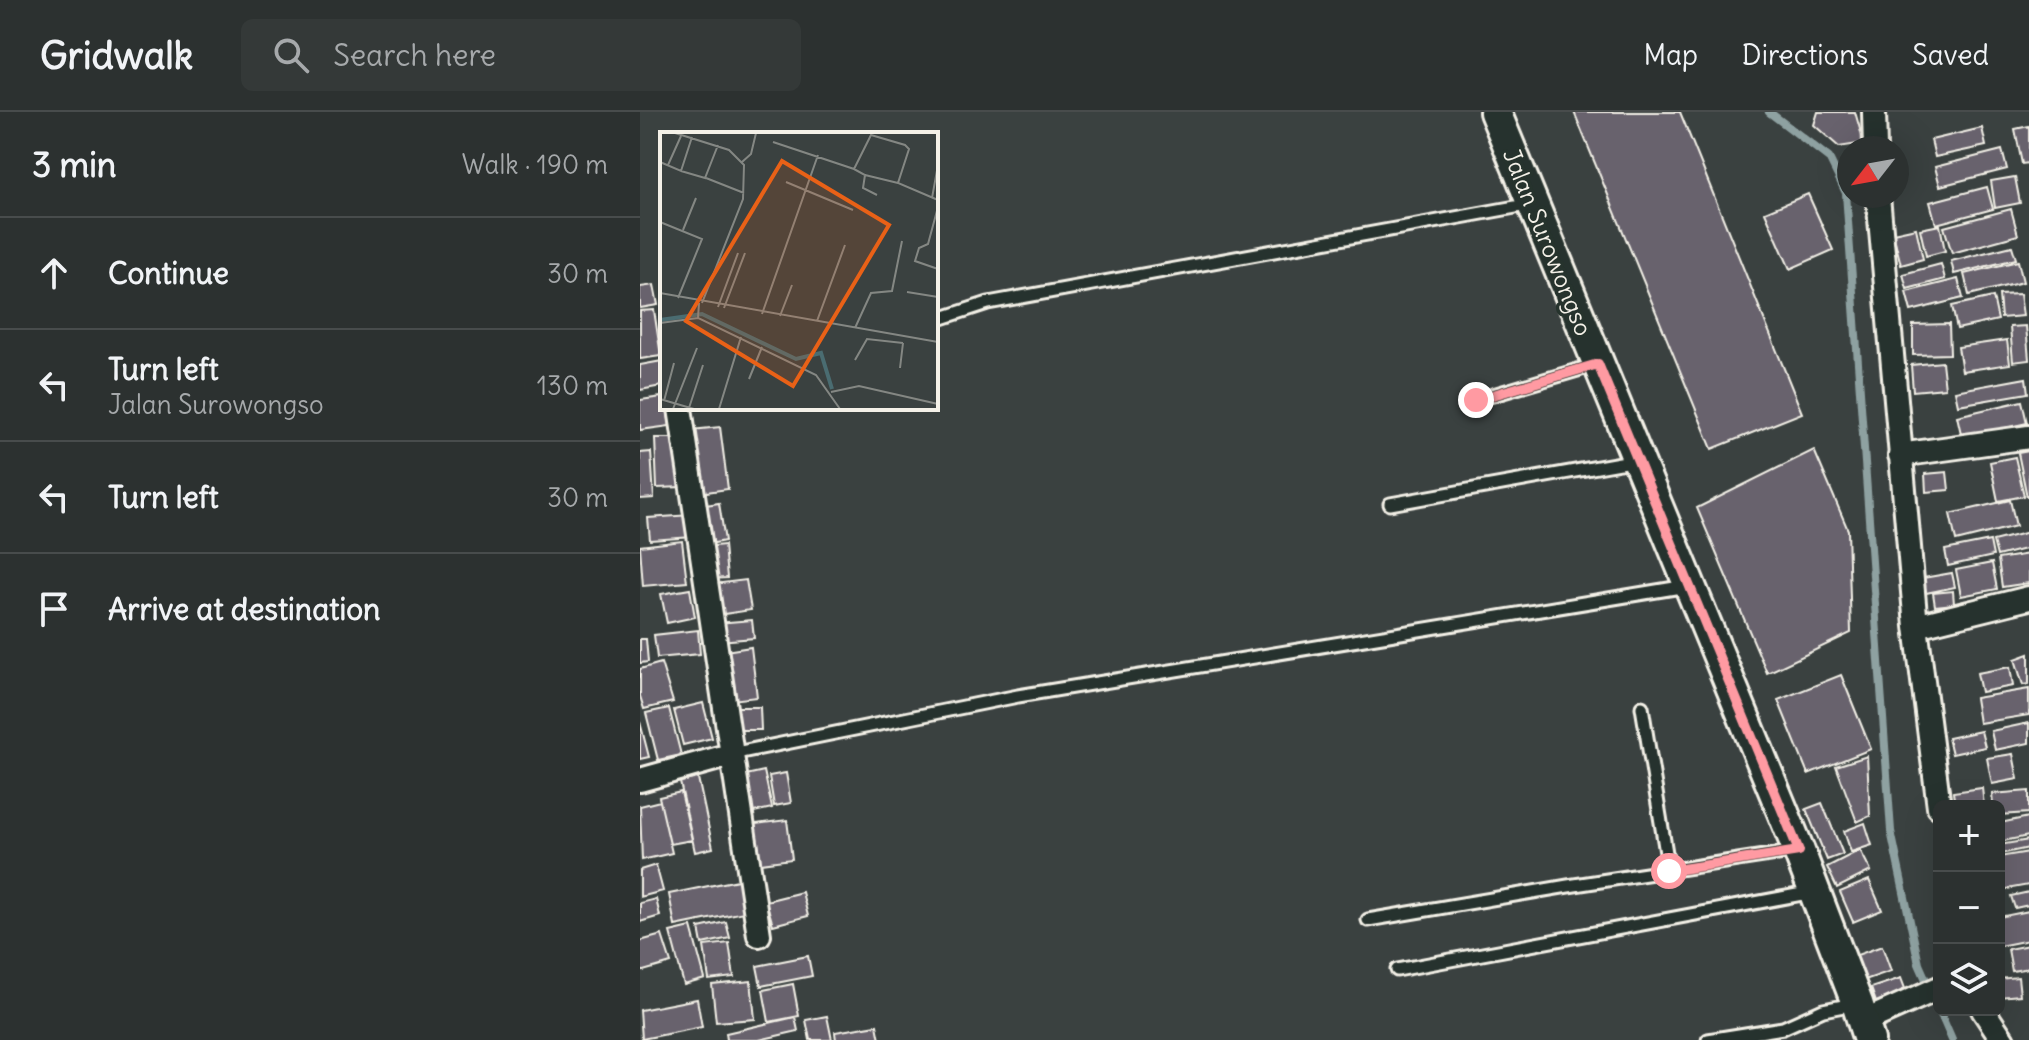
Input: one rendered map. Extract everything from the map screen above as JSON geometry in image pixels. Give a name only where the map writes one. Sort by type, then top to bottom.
[{"type":"street","name":"Jalan Surowongso","points":[[1495,112],[1799,851],[1863,1022]]},
{"type":"street","points":[[1874,112],[1875,136]]},
{"type":"street","points":[[1879,208],[1916,626],[1938,800]]},
{"type":"street","points":[[680,410],[759,935]]},
{"type":"street","points":[[1900,455],[2029,437]]},
{"type":"street","points":[[1916,626],[2029,598]]},
{"type":"street","points":[[640,780],[730,755]]},
{"type":"street","points":[[1863,1022],[1933,991]]},
{"type":"street","points":[[1987,1016],[2003,1040]]},
{"type":"lane","points":[[938,319],[988,303],[1532,204]]},
{"type":"lane","points":[[1476,400],[1598,364]]},
{"type":"lane","points":[[1390,504],[1638,460]]},
{"type":"lane","points":[[730,755],[1018,696],[1690,586]]},
{"type":"lane","points":[[1642,707],[1669,871]]},
{"type":"lane","points":[[1368,920],[1799,851]]},
{"type":"lane","points":[[1397,970],[1814,892]]},
{"type":"lane","points":[[1708,1040],[1783,1028],[1823,1010],[1863,1022]]},
{"type":"building","points":[[1574,112],[1680,112],[1802,413],[1712,449]]},
{"type":"building","points":[[1818,112],[1855,112],[1862,136],[1837,136],[1837,145],[1814,125]]},
{"type":"building","points":[[2029,126],[2029,163],[2022,164],[2015,129]]},
{"type":"building","points":[[1982,128],[1986,146],[1935,157],[1931,140]]},
{"type":"building","points":[[2002,150],[2007,169],[1940,186],[1935,167]]},
{"type":"building","points":[[2015,177],[2020,203],[1995,208],[1991,181]]},
{"type":"building","points":[[1987,187],[1993,209],[1936,224],[1930,202]]},
{"type":"building","points":[[1808,194],[1833,250],[1790,269],[1765,212]]},
{"type":"building","points":[[2011,209],[2018,235],[1952,253],[1944,227]]},
{"type":"building","points":[[1940,225],[1945,251],[1926,256],[1920,229]]},
{"type":"building","points":[[1916,228],[1923,259],[1901,265],[1893,233]]},
{"type":"building","points":[[2012,246],[2016,259],[1954,274],[1951,261]]},
{"type":"building","points":[[2018,261],[2023,282],[1969,295],[1964,274]]},
{"type":"building","points":[[1941,264],[1945,279],[1907,289],[1903,274]]},
{"type":"building","points":[[1958,279],[1963,298],[1911,311],[1906,292]]},
{"type":"building","points":[[654,285],[658,305],[640,308],[640,287]]},
{"type":"building","points":[[2020,294],[2023,316],[2001,318],[1999,295]]},
{"type":"building","points":[[1993,297],[1998,320],[1957,329],[1952,306]]},
{"type":"building","points":[[654,310],[660,356],[640,359],[640,311]]},
{"type":"building","points":[[1949,324],[1950,354],[1913,355],[1913,325]]},
{"type":"building","points":[[2026,326],[2029,360],[2013,362],[2010,327]]},
{"type":"building","points":[[2007,340],[2010,364],[1962,371],[1958,347]]},
{"type":"building","points":[[660,361],[660,386],[640,390],[640,365]]},
{"type":"building","points":[[1942,362],[1945,388],[1913,391],[1911,365]]},
{"type":"building","points":[[2026,378],[2028,393],[1958,405],[1955,391]]},
{"type":"building","points":[[660,397],[660,410],[667,410],[670,426],[640,430],[640,400]]},
{"type":"building","points":[[2022,401],[2027,423],[1962,438],[1957,416]]},
{"type":"building","points":[[720,427],[728,489],[699,493],[692,430]]},
{"type":"building","points":[[655,438],[682,438],[684,487],[657,488]]},
{"type":"building","points":[[1814,450],[1848,530],[1851,633],[1767,673],[1697,508]]},
{"type":"building","points":[[2029,451],[2029,497],[2027,497],[2018,453]]},
{"type":"building","points":[[651,452],[654,498],[640,499],[640,453]]},
{"type":"building","points":[[2015,457],[2024,496],[1998,501],[1990,462]]},
{"type":"building","points":[[1947,472],[1949,490],[1926,492],[1925,474]]},
{"type":"building","points":[[2010,500],[2016,526],[1956,541],[1950,514]]},
{"type":"building","points":[[719,503],[725,541],[704,545],[699,506]]},
{"type":"building","points":[[691,515],[693,537],[650,540],[648,518]]},
{"type":"building","points":[[2029,532],[2029,548],[1997,556],[1993,541]]},
{"type":"building","points":[[682,541],[687,582],[643,586],[640,546]]},
{"type":"building","points":[[1990,541],[1993,556],[1948,566],[1945,550]]},
{"type":"building","points":[[724,545],[727,578],[708,579],[705,547]]},
{"type":"building","points":[[2029,554],[2029,583],[2002,587],[1998,559]]},
{"type":"building","points":[[1992,563],[1997,589],[1961,596],[1956,570]]},
{"type":"building","points":[[1952,573],[1955,587],[1926,593],[1923,578]]},
{"type":"building","points":[[746,580],[751,610],[717,615],[713,584]]},
{"type":"building","points":[[690,589],[695,617],[667,623],[661,594]]},
{"type":"building","points":[[1953,591],[1954,604],[1935,606],[1933,593]]},
{"type":"building","points":[[752,620],[754,638],[719,641],[717,623]]},
{"type":"building","points":[[698,630],[700,654],[657,658],[654,635]]},
{"type":"building","points":[[640,639],[646,639],[648,662],[640,663]]},
{"type":"building","points":[[751,647],[757,697],[732,700],[725,651]]},
{"type":"building","points":[[2029,654],[2029,684],[2023,685],[2015,659]]},
{"type":"building","points":[[661,663],[673,702],[644,709],[640,696],[640,669]]},
{"type":"building","points":[[2010,667],[2013,686],[1981,692],[1977,673]]},
{"type":"building","points":[[1841,675],[1871,749],[1808,774],[1778,700]]},
{"type":"building","points":[[2029,689],[2029,715],[1979,723],[1975,698]]},
{"type":"building","points":[[703,703],[712,738],[683,745],[674,710]]},
{"type":"building","points":[[735,707],[760,707],[761,730],[735,730]]},
{"type":"building","points":[[669,708],[681,755],[658,760],[646,713]]},
{"type":"building","points":[[640,722],[649,757],[640,759]]},
{"type":"building","points":[[2029,723],[2029,743],[1995,750],[1991,731]]},
{"type":"building","points":[[1981,731],[1985,747],[1952,754],[1948,738]]},
{"type":"building","points":[[2013,754],[2018,779],[1992,784],[1987,758]]},
{"type":"building","points":[[1867,756],[1870,816],[1857,822],[1836,766]]},
{"type":"building","points":[[764,771],[772,808],[745,814],[737,777]]},
{"type":"building","points":[[786,773],[791,803],[774,806],[769,776]]},
{"type":"building","points":[[698,778],[713,848],[695,852],[680,782]]},
{"type":"building","points":[[1982,788],[1983,800],[1954,800],[1953,792]]},
{"type":"building","points":[[2029,791],[2029,813],[2005,815],[2005,800],[1992,800],[1992,794]]},
{"type":"building","points":[[681,792],[692,840],[670,844],[659,797]]},
{"type":"building","points":[[660,801],[672,853],[642,860],[640,806]]},
{"type":"building","points":[[1822,803],[1843,854],[1827,860],[1806,809]]},
{"type":"building","points":[[2029,817],[2029,836],[2005,841],[2005,822]]},
{"type":"building","points":[[787,820],[792,859],[753,864],[748,825]]},
{"type":"building","points":[[1865,823],[1872,845],[1851,852],[1844,831]]},
{"type":"building","points":[[2029,840],[2029,848],[2005,853],[2005,844]]},
{"type":"building","points":[[1860,850],[1871,871],[1837,888],[1827,867]]},
{"type":"building","points":[[2029,852],[2029,885],[2005,889],[2005,856]]},
{"type":"building","points":[[656,865],[663,891],[640,897],[640,870]]},
{"type":"building","points":[[743,879],[749,911],[675,926],[669,894]]},
{"type":"building","points":[[1869,880],[1882,910],[1853,922],[1840,892]]},
{"type":"building","points":[[802,892],[808,916],[773,925],[766,901]]},
{"type":"building","points":[[2029,892],[2029,905],[2015,908],[2011,896]]},
{"type":"building","points":[[656,899],[660,916],[640,922],[640,903]]},
{"type":"building","points":[[2029,911],[2029,940],[2005,945],[2005,916]]},
{"type":"building","points":[[726,922],[730,938],[702,944],[699,928]]},
{"type":"building","points":[[691,927],[705,979],[684,985],[670,932]]},
{"type":"building","points":[[662,935],[671,963],[640,972],[640,941]]},
{"type":"building","points":[[729,943],[734,977],[709,980],[704,946]]},
{"type":"building","points":[[2029,945],[2029,968],[2012,971],[2008,949]]},
{"type":"building","points":[[1882,946],[1891,971],[1862,981],[1854,956]]},
{"type":"building","points":[[808,956],[812,976],[761,986],[757,966]]},
{"type":"building","points":[[2018,977],[2020,995],[2005,996],[2005,978]]},
{"type":"building","points":[[1901,978],[1907,994],[1877,1005],[1871,988]]},
{"type":"building","points":[[751,981],[755,1019],[716,1022],[712,985]]},
{"type":"building","points":[[793,984],[799,1016],[769,1022],[763,990]]},
{"type":"building","points":[[697,999],[702,1027],[642,1039],[640,1010]]},
{"type":"building","points":[[827,1016],[832,1040],[810,1040],[806,1020]]},
{"type":"building","points":[[795,1017],[798,1031],[759,1040],[727,1040],[726,1033]]},
{"type":"building","points":[[877,1025],[880,1040],[836,1040],[835,1032]]},
{"type":"waterway","points":[[1769,112],[1829,158],[1846,193],[1891,831],[1919,964],[1933,996]]},
{"type":"waterway","points":[[1942,1016],[1952,1040]]},
{"type":"route","points":[[1476,400],[1598,364],[1799,851],[1669,871]]}]
